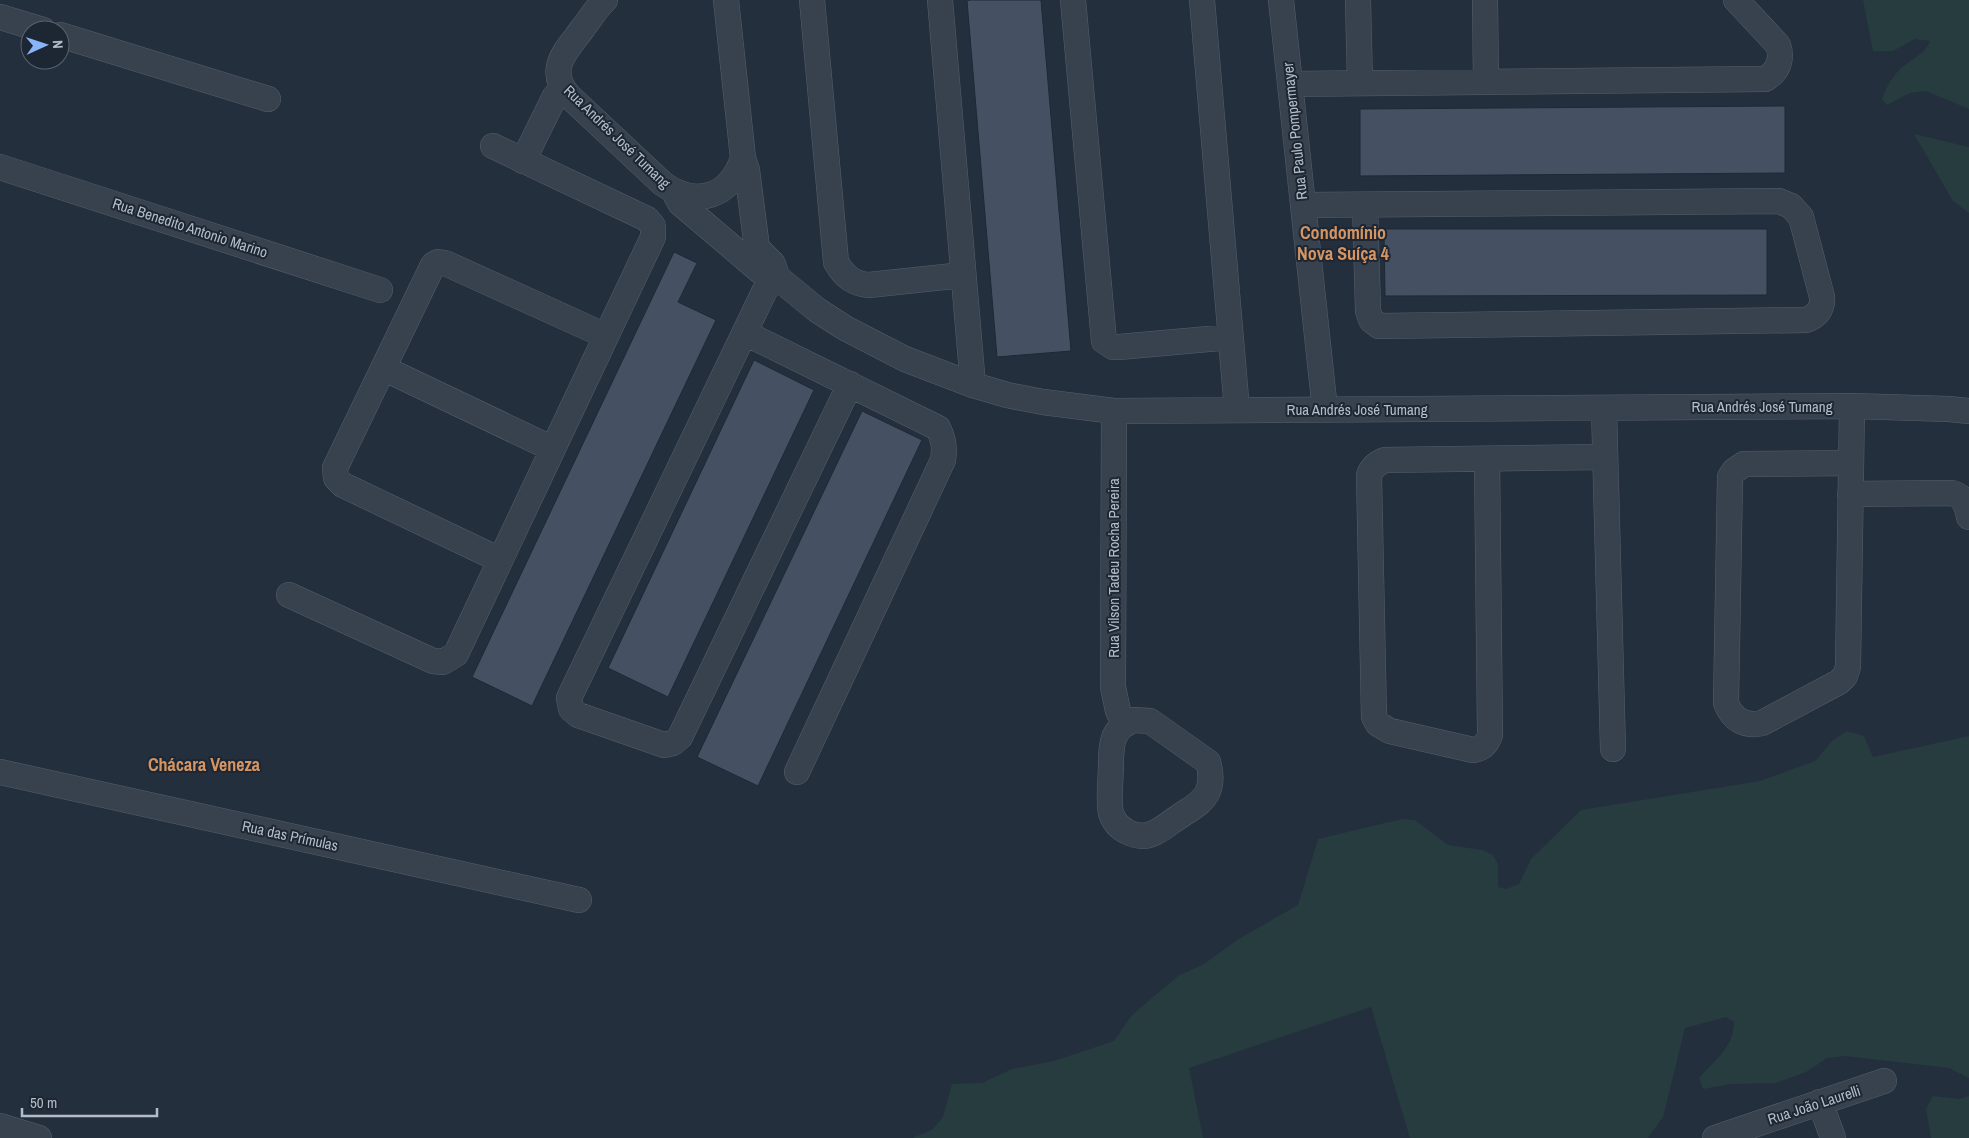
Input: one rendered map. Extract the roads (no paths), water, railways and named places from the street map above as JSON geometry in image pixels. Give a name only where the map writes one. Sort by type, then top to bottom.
[{"type":"street","name":"Rua Andrés José Tumang","points":[[606,0],[560,62],[558,75],[564,90],[674,192],[700,197],[713,194],[733,180],[743,158]]},
{"type":"street","points":[[726,0],[743,158],[747,170],[758,248],[773,264],[778,278]]},
{"type":"street","points":[[812,0],[836,262],[848,278],[861,284],[869,285],[964,275]]},
{"type":"street","points":[[940,0],[973,385]]},
{"type":"street","points":[[1073,0],[1104,340],[1113,347],[1119,347],[1231,337]]},
{"type":"street","points":[[1202,0],[1237,410]]},
{"type":"street","name":"Rua Paulo Pompermayer","points":[[1280,0],[1325,410]]},
{"type":"street","points":[[1358,0],[1360,84]]},
{"type":"street","points":[[1485,0],[1486,82]]},
{"type":"street","points":[[1290,84],[1764,79],[1776,70],[1780,51],[1775,40],[1736,0]]},
{"type":"street","points":[[0,17],[20,23]]},
{"type":"street","points":[[70,38],[268,100]]},
{"type":"street","points":[[523,160],[555,96],[564,90]]},
{"type":"street","points":[[289,594],[433,661],[443,662],[456,654],[652,237],[653,226],[647,219],[493,146]]},
{"type":"street","name":"Rua Benedito Antonio Marino","points":[[0,167],[380,290]]},
{"type":"street","points":[[674,192],[680,203],[760,271],[778,278]]},
{"type":"street","points":[[1303,205],[1779,201],[1791,206],[1801,217],[1822,297],[1822,306],[1816,315],[1806,320],[1379,326],[1371,320],[1368,311],[1365,205]]},
{"type":"street","points":[[500,560],[342,485],[336,478],[334,468],[433,264],[438,262],[445,263],[606,336]]},
{"type":"street","name":"Rua Andrés José Tumang","points":[[778,278],[817,310],[875,344],[914,363],[973,385],[1042,402],[1114,410],[1852,406],[1949,408],[1969,411]]},
{"type":"street","points":[[778,278],[765,290],[569,698],[571,709],[578,715],[664,745],[677,741],[850,384]]},
{"type":"street","points":[[745,333],[938,428],[943,439],[943,460],[797,772]]},
{"type":"street","points":[[383,368],[553,448]]},
{"type":"street","points":[[1851,464],[1744,464],[1734,471],[1730,477],[1726,704],[1732,714],[1742,722],[1756,725],[1762,723],[1839,682],[1845,676],[1848,667],[1852,406]]},
{"type":"street","points":[[1604,408],[1613,750]]},
{"type":"street","name":"Rua Vilson Tadeu Rocha Pereira","points":[[1114,410],[1113,687],[1118,712],[1125,724]]},
{"type":"street","points":[[1486,459],[1490,736],[1486,744],[1473,750],[1383,729],[1374,717],[1369,475],[1373,467],[1385,460],[1605,457]]},
{"type":"street","points":[[1850,494],[1952,493],[1960,496],[1964,501],[1969,517]]},
{"type":"street","points":[[1133,720],[1150,721],[1208,762],[1211,772],[1211,783],[1208,793],[1202,801],[1154,833],[1144,836],[1134,835],[1125,831],[1119,826],[1111,812],[1111,746],[1118,730],[1125,724],[1133,720]]},
{"type":"street","name":"Rua das Prímulas","points":[[0,772],[579,900]]},
{"type":"street","name":"Rua João Laurelli","points":[[1715,1138],[1884,1081]]},
{"type":"street","points":[[1820,1102],[1833,1138]]},
{"type":"street","points":[[0,1126],[39,1138]]},
{"type":"district","name":"Condomínio Nova Suíça 4","points":[[1343,243]]},
{"type":"district","name":"Chácara Veneza","points":[[204,765]]}]
